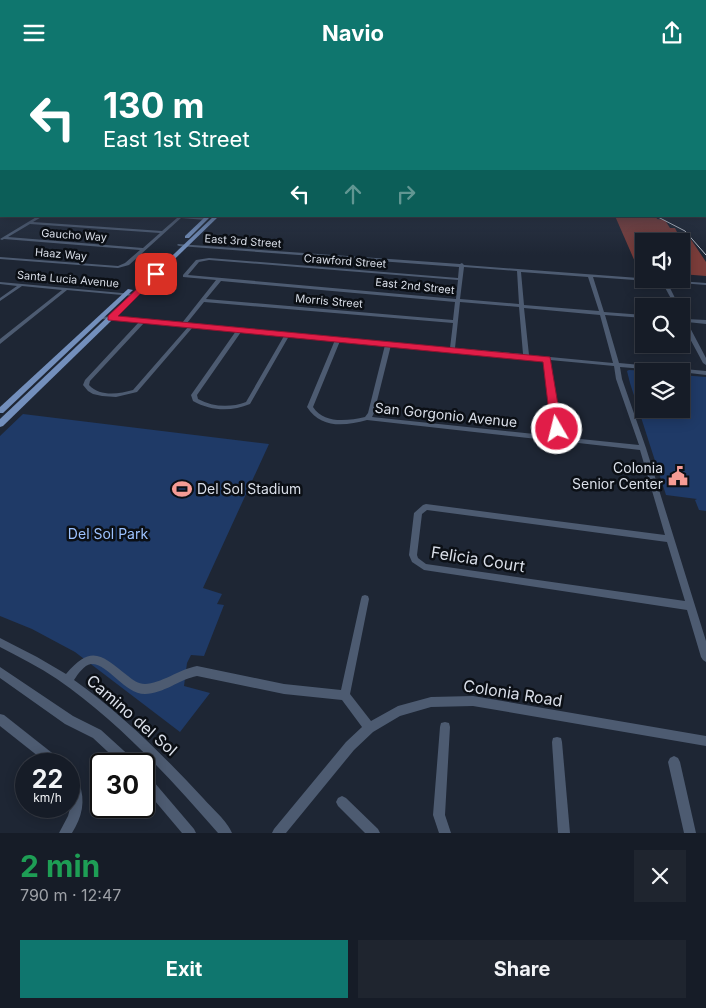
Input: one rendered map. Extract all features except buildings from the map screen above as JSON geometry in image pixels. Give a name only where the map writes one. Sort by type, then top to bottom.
[{"type":"main road","points":[[0,424],[216,217]]},
{"type":"main road","points":[[0,411],[207,218]]},
{"type":"main road","points":[[142,287],[140,285],[156,271],[154,268]]},
{"type":"street","points":[[2,239],[39,217]]},
{"type":"street","points":[[143,249],[180,217],[207,218]]},
{"type":"street","points":[[30,223],[162,232]]},
{"type":"street","name":"Gaucho Way","points":[[2,239],[143,249]]},
{"type":"street","name":"East 3rd Street","points":[[179,245],[635,279]]},
{"type":"street","name":"Haaz Way","points":[[0,258],[121,266],[143,249]]},
{"type":"street","name":"East 2nd Street","points":[[201,259],[185,276],[635,316]]},
{"type":"street","name":"Crawford Street","points":[[201,259],[459,279]]},
{"type":"street","points":[[452,351],[461,265]]},
{"type":"street","name":"East 3rd Street","points":[[461,265],[519,271],[541,271]]},
{"type":"street","points":[[519,271],[526,357]]},
{"type":"street","points":[[590,275],[706,657]]},
{"type":"street","name":"East 3rd Street","points":[[590,275],[635,277]]},
{"type":"street","points":[[182,325],[219,280]]},
{"type":"street","name":"Santa Lucia Avenue","points":[[0,283],[134,295]]},
{"type":"street","name":"East 3rd Street","points":[[690,283],[706,284]]},
{"type":"street","points":[[0,300],[22,285]]},
{"type":"street","points":[[0,341],[66,289]]},
{"type":"street","name":"Morris Street","points":[[202,300],[454,322]]},
{"type":"street","points":[[101,317],[452,351],[706,373]]},
{"type":"street","points":[[690,319],[706,322]]},
{"type":"street","points":[[143,321],[87,381],[86,385],[90,390],[108,395],[135,391],[191,326]]},
{"type":"street","points":[[239,331],[194,395],[195,400],[220,408],[240,406],[248,403],[286,335]]},
{"type":"street","points":[[690,333],[706,363]]},
{"type":"street","name":"San Gorgonio Avenue","points":[[338,340],[310,407],[317,416],[328,420],[346,422],[367,418],[643,448]]},
{"type":"street","points":[[367,418],[371,413],[388,345]]},
{"type":"street","points":[[547,359],[558,440]]},
{"type":"street","name":"Felicia Court","points":[[669,539],[426,507],[418,513],[413,555],[415,560],[424,567],[689,605]]},
{"type":"street","points":[[365,599],[345,695],[369,728]]},
{"type":"street","name":"Camino del Sol","points":[[0,642],[67,680],[149,749],[226,833]]},
{"type":"street","points":[[67,680],[84,662],[96,660],[113,669],[123,680],[135,687],[145,689],[160,686],[188,672],[197,671],[284,689],[329,696],[345,695]]},
{"type":"street","points":[[0,672],[69,720],[97,734],[118,753]]},
{"type":"street","name":"Colonia Road","points":[[278,833],[350,746],[381,719],[410,707],[451,700],[473,701],[706,741]]},
{"type":"street","points":[[0,719],[43,753]]},
{"type":"street","points":[[445,727],[439,815],[445,833]]},
{"type":"street","points":[[557,742],[564,833]]},
{"type":"street","points":[[674,762],[690,833]]},
{"type":"street","points":[[155,792],[190,833]]},
{"type":"street","points":[[342,802],[374,833]]},
{"type":"street","points":[[65,833],[73,818]]},
{"type":"green space","points":[[635,370],[635,399],[630,383],[627,371]]},
{"type":"green space","points":[[690,376],[706,377],[706,511],[699,510],[695,500],[697,499],[666,495],[641,418],[690,418]]},
{"type":"green space","name":"Del Sol Park","points":[[23,414],[269,444],[203,588],[222,594],[217,604],[224,605],[204,656],[191,655],[187,663],[184,686],[210,693],[180,732],[75,652],[32,629],[0,616],[0,436]]},
{"type":"railway","points":[[658,217],[685,231],[706,255]]},
{"type":"place","name":"Colonia Senior Center","points":[[678,476]]},
{"type":"place","name":"Del Sol Stadium","points":[[182,489]]},
{"type":"route","points":[[156,274],[111,318],[547,359],[557,429]]}]
